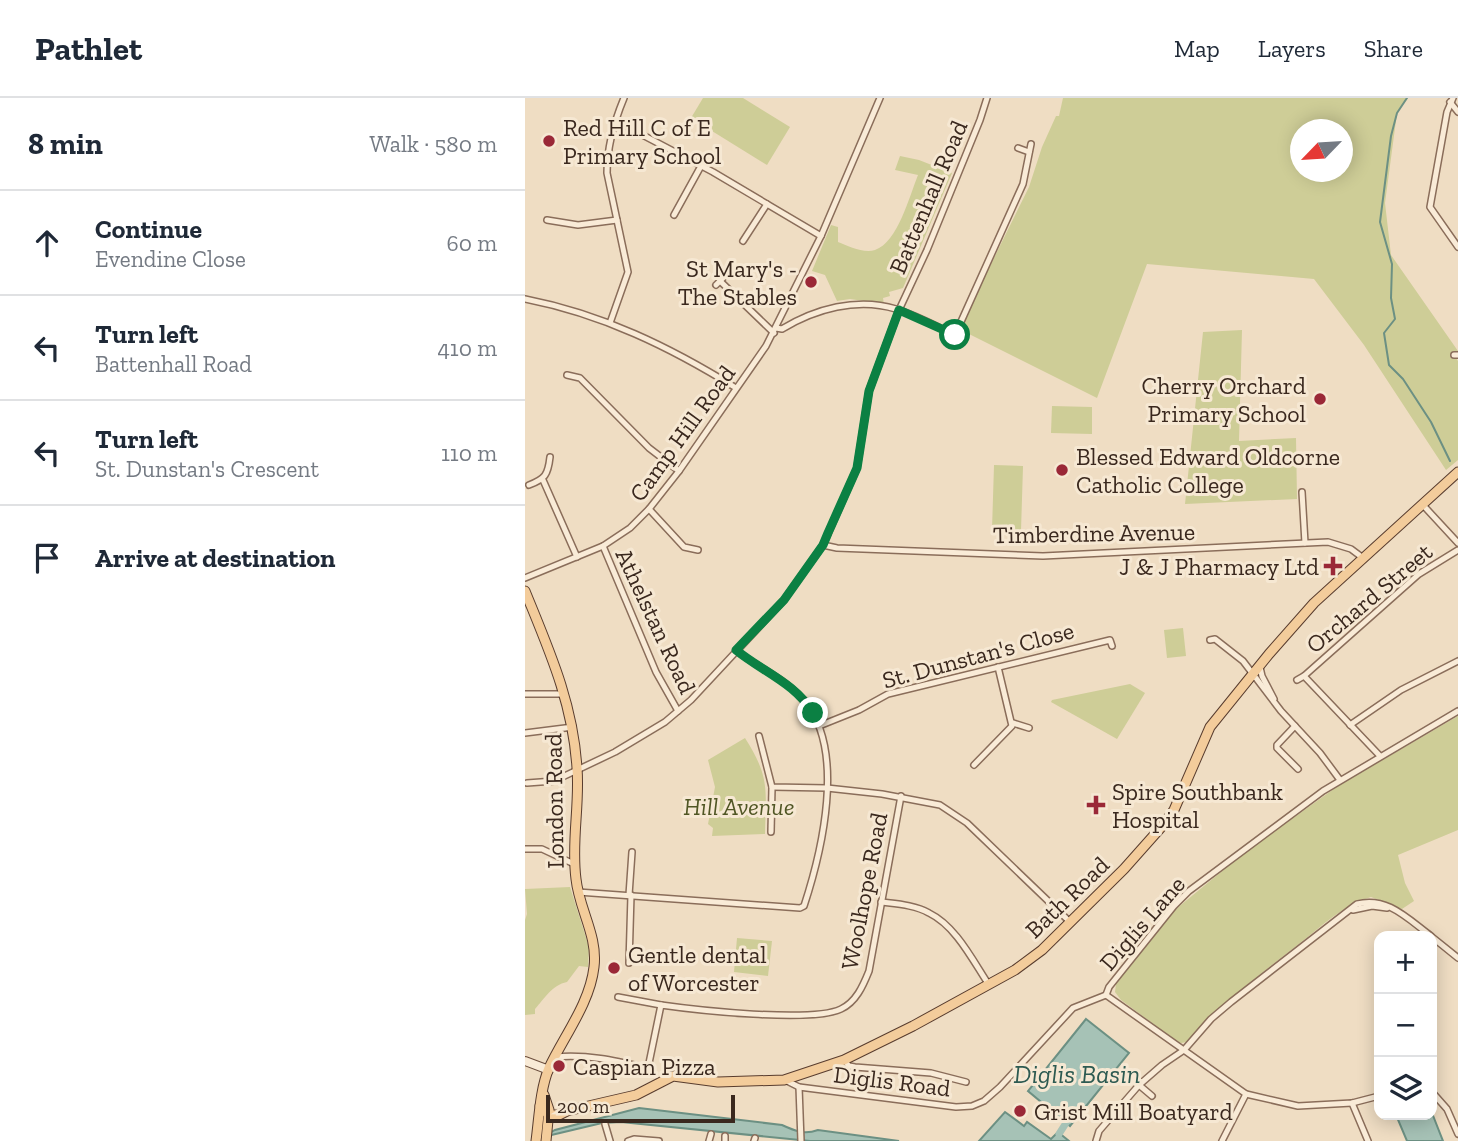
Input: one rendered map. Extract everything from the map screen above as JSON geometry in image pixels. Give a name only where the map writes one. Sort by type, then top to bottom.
[{"type":"main road","name":"Bath Road","points":[[544,1125],[567,1111],[636,1095],[673,1076],[718,1083],[785,1080],[844,1060],[1015,970],[1042,950],[1126,866],[1169,817],[1210,727],[1260,664],[1314,604],[1458,471]]},
{"type":"main road","name":"London Road","points":[[525,591],[565,694],[573,727],[578,806],[574,864],[578,892],[595,954],[591,980],[557,1053]]},
{"type":"main road","points":[[544,1125],[544,1095],[549,1070],[557,1053]]},
{"type":"street","points":[[610,323],[628,272],[607,173],[607,157],[615,121],[624,98]]},
{"type":"street","name":"Camp Hill Road","points":[[525,578],[603,546],[629,528],[649,509],[679,471],[775,330],[821,236],[880,98]]},
{"type":"street","name":"Battenhall Road","points":[[527,783],[554,781],[595,763],[641,738],[678,711],[784,600],[823,545],[857,468],[869,391],[899,310],[927,250],[980,120],[986,98]]},
{"type":"street","points":[[1452,100],[1458,112]]},
{"type":"street","points":[[1452,100],[1430,207],[1458,247]]},
{"type":"street","points":[[615,121],[701,166],[821,236]]},
{"type":"street","points":[[720,281],[775,330],[825,309],[855,304],[899,310],[955,335],[1023,184],[1031,144]]},
{"type":"street","points":[[1018,148],[1029,152]]},
{"type":"street","points":[[674,215],[701,166]]},
{"type":"street","points":[[743,241],[767,204]]},
{"type":"street","points":[[547,220],[578,225],[617,220]]},
{"type":"street","points":[[525,299],[610,323],[661,345],[736,388]]},
{"type":"street","points":[[567,374],[580,378],[649,448],[679,471]]},
{"type":"street","points":[[529,485],[543,480],[549,470],[551,457]]},
{"type":"street","points":[[543,480],[577,557]]},
{"type":"street","points":[[1302,492],[1305,542]]},
{"type":"street","points":[[1422,503],[1458,542]]},
{"type":"street","points":[[649,509],[684,547],[698,550]]},
{"type":"street","name":"Timberdine Avenue","points":[[823,545],[837,548],[1043,556],[1305,542],[1336,544],[1351,549],[1363,558]]},
{"type":"street","name":"Athelstan Road","points":[[603,546],[656,672],[678,711]]},
{"type":"street","name":"Orchard Street","points":[[1297,680],[1419,574],[1458,550]]},
{"type":"street","name":"St. Dunstan's Close","points":[[819,726],[859,710],[888,694],[1111,643],[1109,632]]},
{"type":"street","points":[[1210,640],[1215,639],[1242,660],[1340,780]]},
{"type":"street","points":[[578,892],[800,908],[804,906],[816,864],[827,788],[825,746],[819,726],[807,703],[736,650]]},
{"type":"street","points":[[1350,725],[1401,691],[1458,661]]},
{"type":"street","points":[[1260,664],[1262,676],[1281,711]]},
{"type":"street","points":[[974,765],[1013,726],[998,667]]},
{"type":"street","points":[[1304,676],[1380,756]]},
{"type":"street","points":[[525,694],[565,694]]},
{"type":"street","name":"Diglis Lane","points":[[1106,995],[1109,987],[1189,891],[1296,809],[1458,711]]},
{"type":"street","points":[[1013,723],[1028,728]]},
{"type":"street","points":[[1295,726],[1277,748],[1298,769]]},
{"type":"street","points":[[525,733],[573,727]]},
{"type":"street","points":[[759,736],[772,787],[772,832]]},
{"type":"street","points":[[772,787],[827,788],[901,796],[940,805],[955,814],[1070,922]]},
{"type":"street","name":"Woolhope Road","points":[[618,997],[700,1011],[819,1016],[849,1004],[861,990],[869,971],[901,796]]},
{"type":"street","points":[[525,849],[542,849],[574,864]]},
{"type":"street","points":[[629,963],[632,956],[632,852]]},
{"type":"street","points":[[1096,1141],[1099,1131],[1139,1085],[1184,1051],[1211,1019],[1357,904],[1371,900],[1384,904],[1423,931]]},
{"type":"street","points":[[881,902],[915,907],[931,913],[943,922],[989,985]]},
{"type":"street","points":[[1437,942],[1458,958]]},
{"type":"street","points":[[1106,995],[1246,1094],[1298,1106],[1352,1103],[1374,1098]]},
{"type":"street","name":"Diglis Road","points":[[785,1080],[799,1087],[956,1107],[972,1106],[984,1101],[1000,1087],[1073,1008],[1106,995]]},
{"type":"street","points":[[657,1084],[648,1068],[661,1005]]},
{"type":"street","points":[[557,1053],[608,1059],[648,1068]]},
{"type":"street","points":[[844,1060],[849,1066],[931,1073],[966,1082]]},
{"type":"street","points":[[525,1061],[549,1070]]},
{"type":"street","points":[[1139,1085],[1152,1096]]},
{"type":"street","points":[[799,1087],[801,1141]]},
{"type":"street","points":[[1222,1141],[1246,1094]]},
{"type":"street","points":[[1437,1098],[1447,1109],[1458,1135]]},
{"type":"street","points":[[1352,1103],[1368,1141]]},
{"type":"street","points":[[605,1124],[610,1141]]},
{"type":"street","points":[[628,1141],[659,1141]]},
{"type":"green space","points":[[703,98],[743,98],[790,127],[767,165],[691,118]]},
{"type":"green space","points":[[1063,98],[1407,98],[1397,113],[1385,203],[1391,255],[1458,351],[1454,355],[1458,361],[1458,460],[1446,470],[1364,345],[1314,279],[1147,264],[1097,398],[959,329],[1029,187],[1056,116],[1059,116]]},
{"type":"green space","points":[[900,156],[919,160],[952,173],[903,288],[889,292],[890,296],[883,298],[884,304],[850,299],[837,301],[825,275],[812,271],[831,225],[838,227],[838,242],[856,249],[875,250],[890,238],[902,218],[918,175],[895,170]]},
{"type":"green space","points":[[1242,330],[1239,441],[1296,438],[1297,499],[1185,504],[1203,332]]},
{"type":"green space","points":[[1052,406],[1092,407],[1092,434],[1051,433]]},
{"type":"green space","points":[[994,465],[1023,466],[1021,530],[992,529]]},
{"type":"green space","points":[[1183,628],[1186,656],[1167,658],[1164,630]]},
{"type":"green space","points":[[1130,684],[1145,693],[1117,739],[1051,702],[1052,700]]},
{"type":"green space","points":[[1458,716],[1458,830],[1398,855],[1405,883],[1414,901],[1402,909],[1371,897],[1342,911],[1241,990],[1187,1042],[1175,1040],[1121,1000],[1115,992],[1116,984],[1176,909],[1244,853],[1338,786]]},
{"type":"green space","name":"Hill Avenue","points":[[745,738],[763,774],[765,834],[712,836],[713,828],[708,824],[715,787],[708,760]]},
{"type":"green space","points":[[570,887],[589,947],[588,967],[579,966],[567,982],[549,992],[535,1009],[535,1014],[525,1015],[525,889]]},
{"type":"green space","points":[[737,938],[772,941],[768,976],[734,972]]},
{"type":"water","name":"Diglis Basin","points":[[1086,1019],[1129,1053],[1070,1126],[1028,1091]]},
{"type":"water","points":[[639,1108],[782,1125],[795,1131],[818,1130],[899,1141],[810,1141],[621,1122],[602,1123],[543,1137],[555,1130]]},
{"type":"water","points":[[1005,1112],[1024,1126],[1027,1122],[1051,1139],[1058,1132],[1069,1141],[979,1141]]},
{"type":"water","points":[[1398,1120],[1435,1120],[1443,1141],[1407,1141]]},
{"type":"waterway","points":[[1407,98],[1397,113],[1391,136],[1380,222],[1392,264],[1391,298],[1395,319],[1384,333],[1389,365],[1403,379],[1431,422],[1450,461]]},
{"type":"waterway","points":[[1059,1134],[1066,1123]]},
{"type":"place","name":"Red Hill C of E Primary School","points":[[549,141]]},
{"type":"place","name":"St Mary's - The Stables","points":[[811,282]]},
{"type":"place","name":"Cherry Orchard Primary School","points":[[1320,399]]},
{"type":"place","name":"Blessed Edward Oldcorne Catholic College","points":[[1062,470]]},
{"type":"place","name":"J & J Pharmacy Ltd","points":[[1333,566]]},
{"type":"place","name":"Spire Southbank Hospital","points":[[1096,805]]},
{"type":"place","name":"Gentle dental of Worcester","points":[[614,968]]},
{"type":"place","name":"Caspian Pizza","points":[[559,1066]]},
{"type":"place","name":"Grist Mill Boatyard","points":[[1020,1111]]},
{"type":"route","points":[[813,713],[807,703],[787,685],[736,650],[784,600],[823,545],[857,468],[869,391],[899,310],[955,335]]}]
